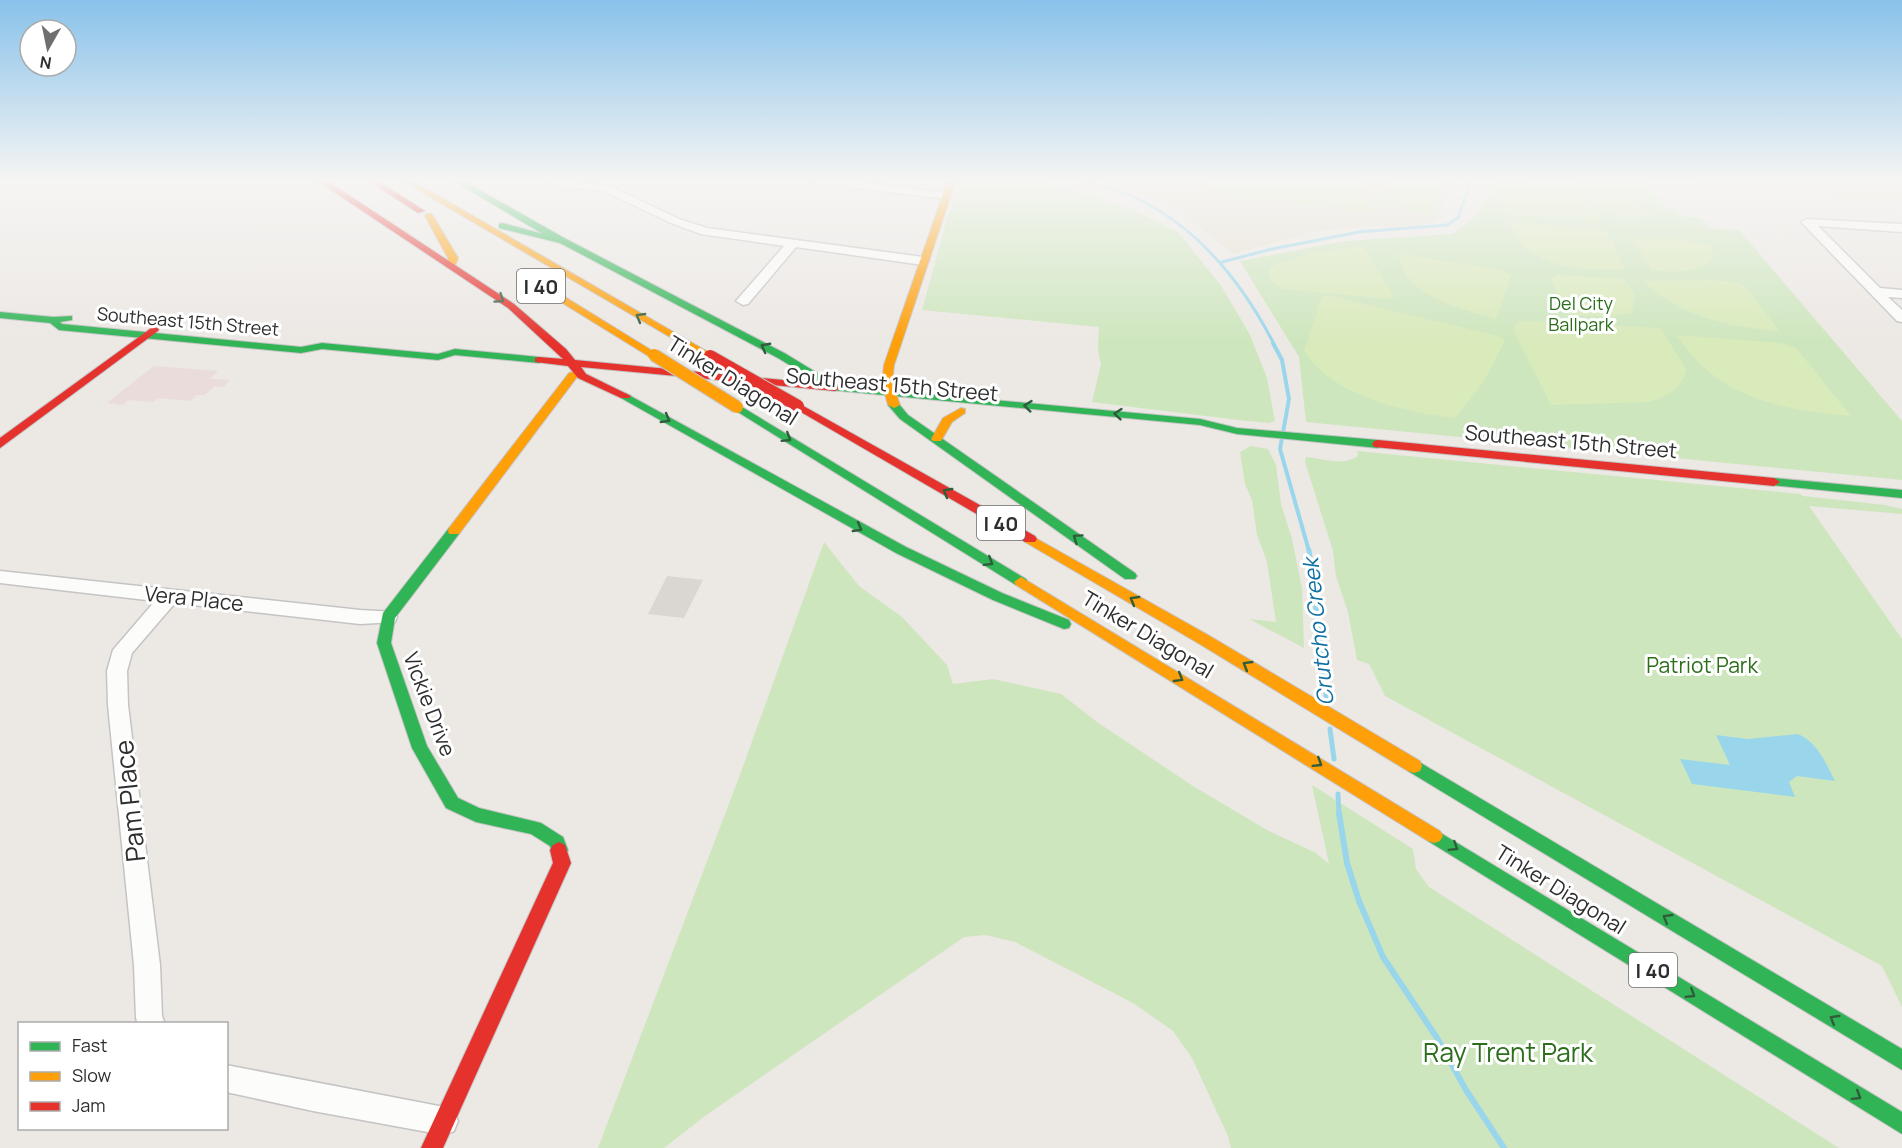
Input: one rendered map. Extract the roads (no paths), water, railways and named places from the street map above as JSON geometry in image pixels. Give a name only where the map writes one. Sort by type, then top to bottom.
[{"type":"main road","points":[[401,234],[511,306],[546,336],[576,371],[645,406],[897,551],[951,578],[1028,612],[1129,647]]},
{"type":"main road","points":[[439,234],[453,258],[451,267]]},
{"type":"main road","name":"Tinker Diagonal","points":[[496,234],[1203,639],[1902,1059]]},
{"type":"main road","points":[[535,234],[563,240]]},
{"type":"main road","name":"Tinker Diagonal","points":[[552,234],[782,356],[850,400]]},
{"type":"main road","points":[[933,234],[889,365],[891,398],[904,417],[1125,572],[1203,639]]},
{"type":"main road","name":"Tinker Diagonal","points":[[507,265],[1902,1124]]},
{"type":"main road","name":"Southeast 15th Street","points":[[0,315],[54,320],[73,317],[313,339],[322,346]]},
{"type":"main road","name":"Southeast 15th Street","points":[[54,320],[59,327],[301,350],[322,346],[438,357],[455,352],[528,359],[576,371],[850,400],[918,394],[1072,416],[1163,424],[1200,422],[1237,431],[1902,494]]},
{"type":"main road","points":[[0,444],[160,325]]},
{"type":"main road","points":[[528,359],[542,345],[546,336]]},
{"type":"main road","name":"Southeast 15th Street","points":[[438,357],[447,363],[831,386],[961,411],[1054,414]]},
{"type":"main road","points":[[889,365],[918,394]]},
{"type":"main road","points":[[387,617],[576,371]]},
{"type":"main road","points":[[645,406],[644,396],[648,388]]},
{"type":"main road","points":[[938,439],[946,420],[961,411]]},
{"type":"main road","name":"Vickie Drive","points":[[387,617],[384,644],[420,748],[452,804],[476,815],[535,828],[557,843],[562,863],[432,1148]]},
{"type":"street","points":[[732,234],[923,261]]},
{"type":"street","points":[[1818,234],[1902,318]]},
{"type":"street","points":[[743,301],[792,244]]},
{"type":"street","points":[[1876,292],[1902,294]]},
{"type":"street","name":"Vera Place","points":[[0,577],[360,617],[387,617]]},
{"type":"street","name":"Pam Place","points":[[151,1022],[149,1018],[147,965],[118,705],[117,671],[123,650],[171,595]]},
{"type":"street","points":[[228,1078],[444,1121]]},
{"type":"water","points":[[1798,734],[1816,748],[1835,781],[1797,776],[1789,782],[1795,797],[1692,784],[1680,759],[1730,765],[1716,735],[1748,739]]},
{"type":"waterway","name":"Crutcho Creek","points":[[1190,234],[1233,279],[1274,344]]},
{"type":"waterway","points":[[1222,262],[1272,249],[1351,234]]},
{"type":"waterway","name":"Crutcho Creek","points":[[1273,343],[1282,360],[1289,399],[1280,449],[1309,551]]},
{"type":"waterway","name":"Crutcho Creek","points":[[1309,550],[1327,703]]},
{"type":"waterway","name":"Crutcho Creek","points":[[1330,729],[1334,759]]},
{"type":"waterway","name":"Crutcho Creek","points":[[1338,794],[1339,814]]},
{"type":"waterway","name":"Crutcho Creek","points":[[1339,813],[1347,863],[1359,901],[1383,957],[1437,1038],[1466,1090],[1504,1148]]},
{"type":"park label","name":"Del City Ballpark","points":[[1581,313]]},
{"type":"park label","name":"Patriot Park","points":[[1702,665]]},
{"type":"park label","name":"Ray Trent Park","points":[[1508,1052]]}]
